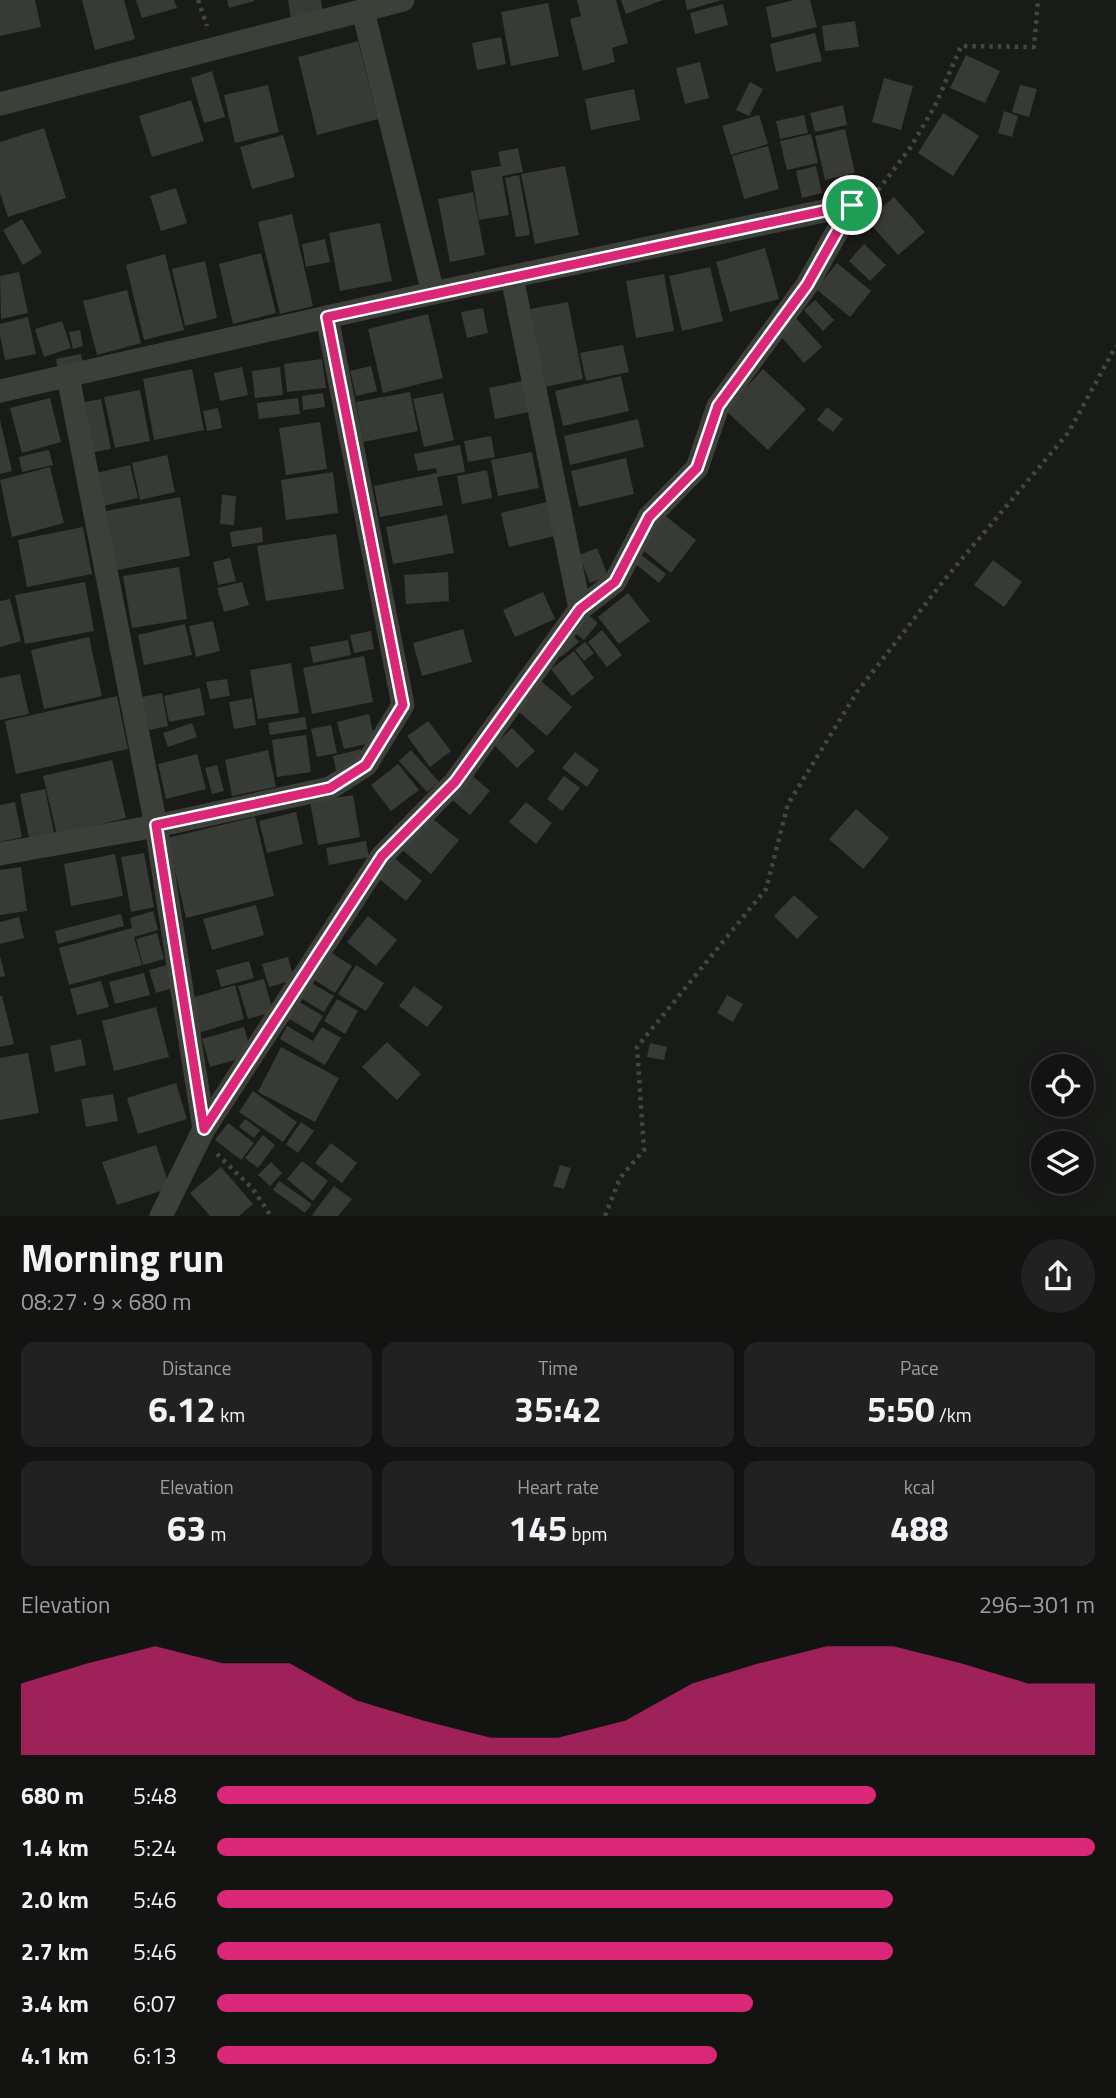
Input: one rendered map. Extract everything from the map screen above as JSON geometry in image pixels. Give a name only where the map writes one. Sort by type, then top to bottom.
[{"type":"street","points":[[0,104],[403,0]]},
{"type":"street","points":[[363,10],[433,293]]},
{"type":"street","points":[[0,391],[433,293],[852,205]]},
{"type":"street","points":[[161,1216],[204,1129],[382,856],[455,782],[580,609],[615,582],[649,517],[697,468],[718,406],[807,285],[852,205]]},
{"type":"street","points":[[512,277],[580,609]]},
{"type":"street","points":[[0,854],[156,825],[330,788],[366,765],[403,705],[327,317]]},
{"type":"street","points":[[68,376],[156,825],[204,1129]]},
{"type":"path","points":[[852,205],[875,196],[910,148],[935,106],[961,46],[1034,47],[1038,0]]},
{"type":"path","points":[[605,1216],[620,1178],[644,1150],[637,1047],[766,889],[788,803],[857,692],[945,579],[1068,433],[1116,346]]},
{"type":"path","points":[[204,1129],[217,1154],[252,1188],[271,1216]]},
{"type":"building","points":[[0,0],[35,0],[41,27],[0,36]]},
{"type":"building","points":[[82,0],[124,0],[135,39],[95,50]]},
{"type":"building","points":[[136,0],[174,0],[177,8],[142,18]]},
{"type":"building","points":[[227,0],[254,0],[254,1],[229,8]]},
{"type":"building","points":[[288,0],[321,0],[323,13],[291,19]]},
{"type":"building","points":[[577,0],[616,0],[628,43],[612,48],[615,62],[583,71],[570,19],[581,16]]},
{"type":"building","points":[[621,0],[663,0],[626,14]]},
{"type":"building","points":[[685,0],[719,0],[719,1],[687,10]]},
{"type":"building","points":[[794,0],[810,0],[817,27],[772,38],[766,7]]},
{"type":"building","points":[[548,3],[559,56],[511,66],[501,12]]},
{"type":"building","points":[[723,4],[728,25],[695,34],[690,13]]},
{"type":"building","points":[[855,21],[859,47],[825,51],[822,26]]},
{"type":"building","points":[[815,33],[822,61],[776,72],[770,44]]},
{"type":"building","points":[[501,37],[506,64],[477,70],[472,43]]},
{"type":"building","points":[[358,41],[378,119],[317,135],[298,57]]},
{"type":"building","points":[[966,55],[1000,71],[985,103],[950,88]]},
{"type":"building","points":[[700,62],[709,98],[685,104],[676,68]]},
{"type":"building","points":[[212,71],[225,117],[204,123],[191,78]]},
{"type":"building","points":[[884,78],[913,86],[901,130],[872,122]]},
{"type":"building","points":[[750,82],[763,89],[749,116],[736,110]]},
{"type":"building","points":[[268,85],[279,132],[235,143],[224,95]]},
{"type":"building","points":[[1020,85],[1037,89],[1029,117],[1012,112]]},
{"type":"building","points":[[634,89],[640,120],[591,130],[585,99]]},
{"type":"building","points":[[191,100],[204,141],[152,157],[139,116]]},
{"type":"building","points":[[843,105],[847,125],[815,132],[810,113]]},
{"type":"building","points":[[1004,111],[1018,116],[1012,137],[998,133]]},
{"type":"building","points":[[943,113],[979,136],[953,176],[918,153]]},
{"type":"building","points":[[759,115],[768,144],[731,155],[722,126]]},
{"type":"building","points":[[804,115],[808,133],[780,139],[776,121]]},
{"type":"building","points":[[44,128],[66,198],[8,217],[0,193],[0,142]]},
{"type":"building","points":[[845,129],[855,173],[825,180],[815,136]]},
{"type":"building","points":[[811,134],[818,163],[787,170],[780,141]]},
{"type":"building","points":[[283,135],[295,177],[252,189],[240,147]]},
{"type":"building","points":[[768,146],[779,189],[744,199],[732,156]]},
{"type":"building","points":[[518,148],[523,172],[502,176],[509,215],[479,220],[471,171],[501,166],[498,152]]},
{"type":"building","points":[[565,166],[579,235],[535,244],[521,174]]},
{"type":"building","points":[[816,166],[822,193],[802,198],[796,171]]},
{"type":"building","points":[[519,175],[530,235],[516,237],[505,178]]},
{"type":"building","points":[[176,188],[187,223],[161,231],[150,196]]},
{"type":"building","points":[[473,192],[485,255],[450,262],[438,199]]},
{"type":"building","points":[[894,197],[925,232],[898,255],[867,220]]},
{"type":"building","points":[[292,214],[313,306],[280,314],[258,222]]},
{"type":"building","points":[[22,219],[42,253],[23,265],[3,230]]},
{"type":"building","points":[[380,223],[392,281],[340,291],[329,233]]},
{"type":"building","points":[[325,239],[330,262],[306,267],[302,244]]},
{"type":"building","points":[[864,244],[886,265],[870,281],[849,261]]},
{"type":"building","points":[[765,248],[779,299],[730,312],[716,262]]},
{"type":"building","points":[[261,253],[276,313],[233,324],[219,264]]},
{"type":"building","points":[[165,254],[184,330],[144,340],[126,265]]},
{"type":"building","points":[[205,261],[217,318],[185,326],[172,269]]},
{"type":"building","points":[[837,263],[871,291],[850,317],[816,289]]},
{"type":"building","points":[[710,267],[723,321],[682,331],[669,276]]},
{"type":"building","points":[[19,272],[28,313],[1,319],[0,276]]},
{"type":"building","points":[[664,274],[674,331],[636,338],[626,281]]},
{"type":"building","points":[[127,290],[141,343],[97,355],[83,301]]},
{"type":"building","points":[[815,300],[834,320],[823,331],[804,310]]},
{"type":"building","points":[[568,302],[583,379],[545,387],[530,309]]},
{"type":"building","points":[[483,308],[488,333],[467,338],[461,312]]},
{"type":"building","points":[[428,314],[443,378],[383,393],[368,329]]},
{"type":"building","points":[[28,317],[36,354],[5,360],[0,324]]},
{"type":"building","points":[[795,317],[822,347],[804,363],[777,332]]},
{"type":"building","points":[[62,321],[71,348],[44,357],[35,329]]},
{"type":"building","points":[[80,330],[83,346],[73,349],[69,332]]},
{"type":"building","points":[[623,345],[629,372],[586,381],[580,353]]},
{"type":"building","points":[[81,354],[83,365],[58,370],[56,359]]},
{"type":"building","points":[[322,359],[326,388],[287,392],[284,364]]},
{"type":"building","points":[[371,366],[377,391],[356,396],[350,371]]},
{"type":"building","points":[[242,367],[248,395],[220,401],[214,373]]},
{"type":"building","points":[[280,367],[283,395],[255,398],[252,371]]},
{"type":"building","points":[[192,369],[204,430],[154,440],[143,379]]},
{"type":"building","points":[[763,369],[806,409],[768,450],[725,410]]},
{"type":"building","points":[[621,376],[629,411],[563,426],[555,391]]},
{"type":"building","points":[[527,380],[534,411],[495,419],[489,388]]},
{"type":"building","points":[[140,390],[150,441],[115,448],[104,397]]},
{"type":"building","points":[[410,392],[418,431],[363,442],[356,402]]},
{"type":"building","points":[[323,393],[325,407],[303,410],[302,396]]},
{"type":"building","points":[[443,393],[454,440],[424,447],[413,399]]},
{"type":"building","points":[[50,398],[61,442],[22,453],[10,408]]},
{"type":"building","points":[[298,398],[300,414],[259,419],[257,403]]},
{"type":"building","points":[[101,399],[111,449],[94,452],[84,402]]},
{"type":"building","points":[[827,407],[843,419],[833,432],[817,420]]},
{"type":"building","points":[[218,408],[222,428],[207,431],[203,411]]},
{"type":"building","points":[[638,419],[644,447],[570,465],[564,436]]},
{"type":"building","points":[[0,420],[12,471],[0,474]]},
{"type":"building","points":[[320,422],[327,469],[286,475],[279,428]]},
{"type":"building","points":[[491,436],[495,457],[468,462],[464,441]]},
{"type":"building","points":[[460,445],[465,472],[437,477],[443,505],[380,517],[374,486],[437,473],[436,468],[418,471],[414,454]]},
{"type":"building","points":[[49,450],[53,465],[22,472],[19,457]]},
{"type":"building","points":[[532,452],[539,488],[498,496],[491,460]]},
{"type":"building","points":[[167,455],[175,492],[140,500],[132,463]]},
{"type":"building","points":[[626,458],[634,494],[579,507],[571,471]]},
{"type":"building","points":[[130,465],[138,498],[103,506],[96,473]]},
{"type":"building","points":[[50,467],[64,523],[12,537],[0,480]]},
{"type":"building","points":[[487,470],[492,498],[462,504],[457,476]]},
{"type":"building","points":[[333,472],[338,513],[286,520],[281,480]]},
{"type":"building","points":[[222,495],[236,496],[234,525],[220,524]]},
{"type":"building","points":[[180,497],[190,556],[117,570],[106,511]]},
{"type":"building","points":[[547,502],[555,536],[509,547],[501,513]]},
{"type":"building","points":[[663,514],[696,540],[671,573],[638,546]]},
{"type":"building","points":[[447,515],[454,553],[393,564],[386,527]]},
{"type":"building","points":[[83,527],[92,574],[27,587],[18,540]]},
{"type":"building","points":[[262,527],[263,542],[232,547],[230,532]]},
{"type":"building","points":[[336,534],[344,589],[266,601],[257,546]]},
{"type":"building","points":[[597,548],[608,576],[590,583],[579,555]]},
{"type":"building","points":[[640,554],[666,574],[659,583],[633,562]]},
{"type":"building","points":[[230,558],[236,581],[218,585],[213,562]]},
{"type":"building","points":[[993,560],[1022,582],[1004,607],[974,585]]},
{"type":"building","points":[[179,567],[187,619],[132,628],[123,576]]},
{"type":"building","points":[[448,572],[449,601],[406,604],[404,575]]},
{"type":"building","points":[[85,582],[94,631],[25,644],[15,595]]},
{"type":"building","points":[[242,582],[249,605],[224,612],[217,588]]},
{"type":"building","points":[[543,592],[555,619],[515,637],[503,610]]},
{"type":"building","points":[[628,593],[650,621],[619,644],[598,617]]},
{"type":"building","points":[[10,599],[21,641],[0,647],[0,601]]},
{"type":"building","points":[[583,610],[598,623],[584,640],[568,628]]},
{"type":"building","points":[[213,621],[220,651],[196,657],[189,626]]},
{"type":"building","points":[[185,624],[192,655],[144,665],[138,635]]},
{"type":"building","points":[[463,629],[472,662],[422,676],[413,643]]},
{"type":"building","points":[[602,630],[622,655],[607,667],[588,642]]},
{"type":"building","points":[[371,631],[374,649],[354,653],[350,635]]},
{"type":"building","points":[[572,634],[579,642],[561,657],[554,649]]},
{"type":"building","points":[[89,637],[102,696],[44,709],[31,650]]},
{"type":"building","points":[[348,640],[351,655],[313,663],[310,647]]},
{"type":"building","points":[[585,642],[594,653],[584,661],[575,650]]},
{"type":"building","points":[[574,651],[594,678],[572,696],[551,669]]},
{"type":"building","points":[[364,656],[373,702],[312,714],[303,668]]},
{"type":"building","points":[[291,663],[299,713],[258,719],[250,670]]},
{"type":"building","points":[[20,674],[29,714],[0,720],[0,678]]},
{"type":"building","points":[[536,677],[572,707],[547,736],[512,706]]},
{"type":"building","points":[[227,679],[230,696],[210,699],[206,682]]},
{"type":"building","points":[[200,688],[205,715],[169,722],[164,696]]},
{"type":"building","points":[[162,693],[168,726],[149,730],[142,697]]},
{"type":"building","points":[[117,696],[128,749],[16,774],[5,721]]},
{"type":"building","points":[[252,698],[256,725],[234,729],[229,702]]},
{"type":"building","points":[[369,714],[375,742],[344,749],[337,722]]},
{"type":"building","points":[[305,717],[307,729],[270,735],[268,723]]},
{"type":"building","points":[[428,721],[451,751],[430,767],[407,736]]},
{"type":"building","points":[[192,723],[197,737],[168,747],[163,733]]},
{"type":"building","points":[[331,725],[337,753],[317,757],[311,729]]},
{"type":"building","points":[[512,728],[535,751],[517,768],[494,745]]},
{"type":"building","points":[[306,735],[311,772],[277,777],[272,740]]},
{"type":"building","points":[[361,749],[364,763],[336,770],[333,756]]},
{"type":"building","points":[[268,750],[276,787],[232,796],[225,760]]},
{"type":"building","points":[[411,750],[439,782],[427,792],[399,761]]},
{"type":"building","points":[[575,752],[599,770],[587,787],[562,768]]},
{"type":"building","points":[[197,754],[206,789],[166,799],[158,764]]},
{"type":"building","points":[[112,760],[126,818],[57,835],[43,776]]},
{"type":"building","points":[[398,764],[419,790],[391,811],[371,785]]},
{"type":"building","points":[[217,765],[224,791],[212,794],[205,768]]},
{"type":"building","points":[[469,773],[490,791],[470,815],[449,797]]},
{"type":"building","points":[[564,776],[580,788],[562,811],[547,799]]},
{"type":"building","points":[[45,789],[55,838],[30,843],[20,794]]},
{"type":"building","points":[[353,795],[360,837],[318,845],[310,802]]},
{"type":"building","points":[[15,802],[22,837],[0,842],[0,805]]},
{"type":"building","points":[[526,802],[552,823],[536,844],[509,822]]},
{"type":"building","points":[[856,809],[889,838],[863,869],[829,839]]},
{"type":"building","points":[[296,812],[303,844],[267,853],[259,821]]},
{"type":"building","points":[[428,815],[459,840],[431,874],[400,848]]},
{"type":"building","points":[[255,817],[274,896],[186,918],[167,838]]},
{"type":"building","points":[[366,841],[369,857],[329,865],[326,848]]},
{"type":"building","points":[[144,853],[154,907],[131,912],[121,857]]},
{"type":"building","points":[[115,854],[123,896],[71,906],[64,864]]},
{"type":"building","points":[[393,857],[422,881],[406,901],[377,877]]},
{"type":"building","points":[[21,867],[27,911],[0,915],[0,870]]},
{"type":"building","points":[[794,895],[818,917],[797,939],[774,916]]},
{"type":"building","points":[[256,905],[264,935],[212,950],[203,919]]},
{"type":"building","points":[[153,911],[158,930],[134,937],[142,965],[69,985],[59,948],[132,928],[130,918]]},
{"type":"building","points":[[121,914],[124,926],[58,944],[55,931]]},
{"type":"building","points":[[368,916],[397,940],[376,966],[347,942]]},
{"type":"building","points":[[19,917],[24,938],[0,944],[0,922]]},
{"type":"building","points":[[157,933],[164,959],[143,965],[136,939]]},
{"type":"building","points":[[327,950],[352,966],[335,993],[310,977]]},
{"type":"building","points":[[0,956],[5,976],[0,977]]},
{"type":"building","points":[[288,957],[294,980],[269,987],[262,964]]},
{"type":"building","points":[[249,961],[254,978],[221,987],[216,970]]},
{"type":"building","points":[[167,965],[173,988],[156,993],[149,970]]},
{"type":"building","points":[[356,965],[384,983],[366,1011],[338,994]]},
{"type":"building","points":[[144,973],[150,995],[115,1004],[109,982]]},
{"type":"building","points":[[264,979],[273,1012],[248,1019],[238,986]]},
{"type":"building","points":[[306,980],[334,996],[324,1012],[297,996]]},
{"type":"building","points":[[101,981],[109,1007],[77,1015],[70,989]]},
{"type":"building","points":[[235,985],[244,1019],[198,1033],[188,999]]},
{"type":"building","points":[[414,986],[443,1007],[427,1027],[399,1006]]},
{"type":"building","points":[[727,995],[743,1004],[733,1022],[717,1013]]},
{"type":"building","points":[[0,996],[14,1044],[0,1047]]},
{"type":"building","points":[[337,999],[358,1011],[345,1034],[324,1021]]},
{"type":"building","points":[[296,1000],[323,1016],[313,1033],[286,1017]]},
{"type":"building","points":[[156,1007],[169,1057],[114,1071],[102,1021]]},
{"type":"building","points":[[287,1026],[313,1041],[322,1027],[341,1038],[325,1065],[280,1039]]},
{"type":"building","points":[[244,1027],[252,1055],[210,1067],[202,1039]]},
{"type":"building","points":[[81,1039],[86,1065],[55,1072],[50,1046]]},
{"type":"building","points":[[387,1042],[421,1074],[397,1100],[362,1067]]},
{"type":"building","points":[[650,1043],[667,1047],[664,1060],[647,1057]]},
{"type":"building","points":[[281,1047],[339,1078],[315,1122],[258,1092]]},
{"type":"building","points":[[28,1053],[39,1113],[0,1120],[0,1058]]},
{"type":"building","points":[[176,1083],[187,1119],[138,1134],[127,1098]]},
{"type":"building","points":[[253,1091],[297,1122],[283,1142],[239,1112]]},
{"type":"building","points":[[113,1094],[118,1121],[86,1127],[81,1099]]},
{"type":"building","points":[[245,1119],[260,1130],[254,1138],[239,1127]]},
{"type":"building","points":[[301,1122],[314,1131],[298,1153],[286,1144]]},
{"type":"building","points":[[228,1123],[254,1143],[241,1160],[215,1140]]},
{"type":"building","points":[[263,1135],[275,1145],[258,1168],[245,1158]]},
{"type":"building","points":[[331,1143],[357,1163],[342,1183],[315,1163]]},
{"type":"building","points":[[156,1145],[170,1188],[117,1205],[102,1162]]},
{"type":"building","points":[[302,1161],[328,1181],[313,1201],[287,1179]]},
{"type":"building","points":[[271,1162],[282,1173],[270,1186],[258,1175]]},
{"type":"building","points":[[560,1165],[571,1168],[564,1189],[553,1186]]},
{"type":"building","points":[[221,1167],[253,1204],[239,1216],[210,1216],[190,1193]]},
{"type":"building","points":[[279,1181],[312,1204],[305,1213],[273,1190]]},
{"type":"building","points":[[334,1186],[352,1199],[338,1216],[312,1215]]},
{"type":"route","points":[[852,205],[807,285],[718,406],[697,468],[649,517],[615,582],[580,609],[455,782],[382,856],[204,1129],[156,825],[330,788],[366,765],[403,705],[327,317],[852,205]]}]
